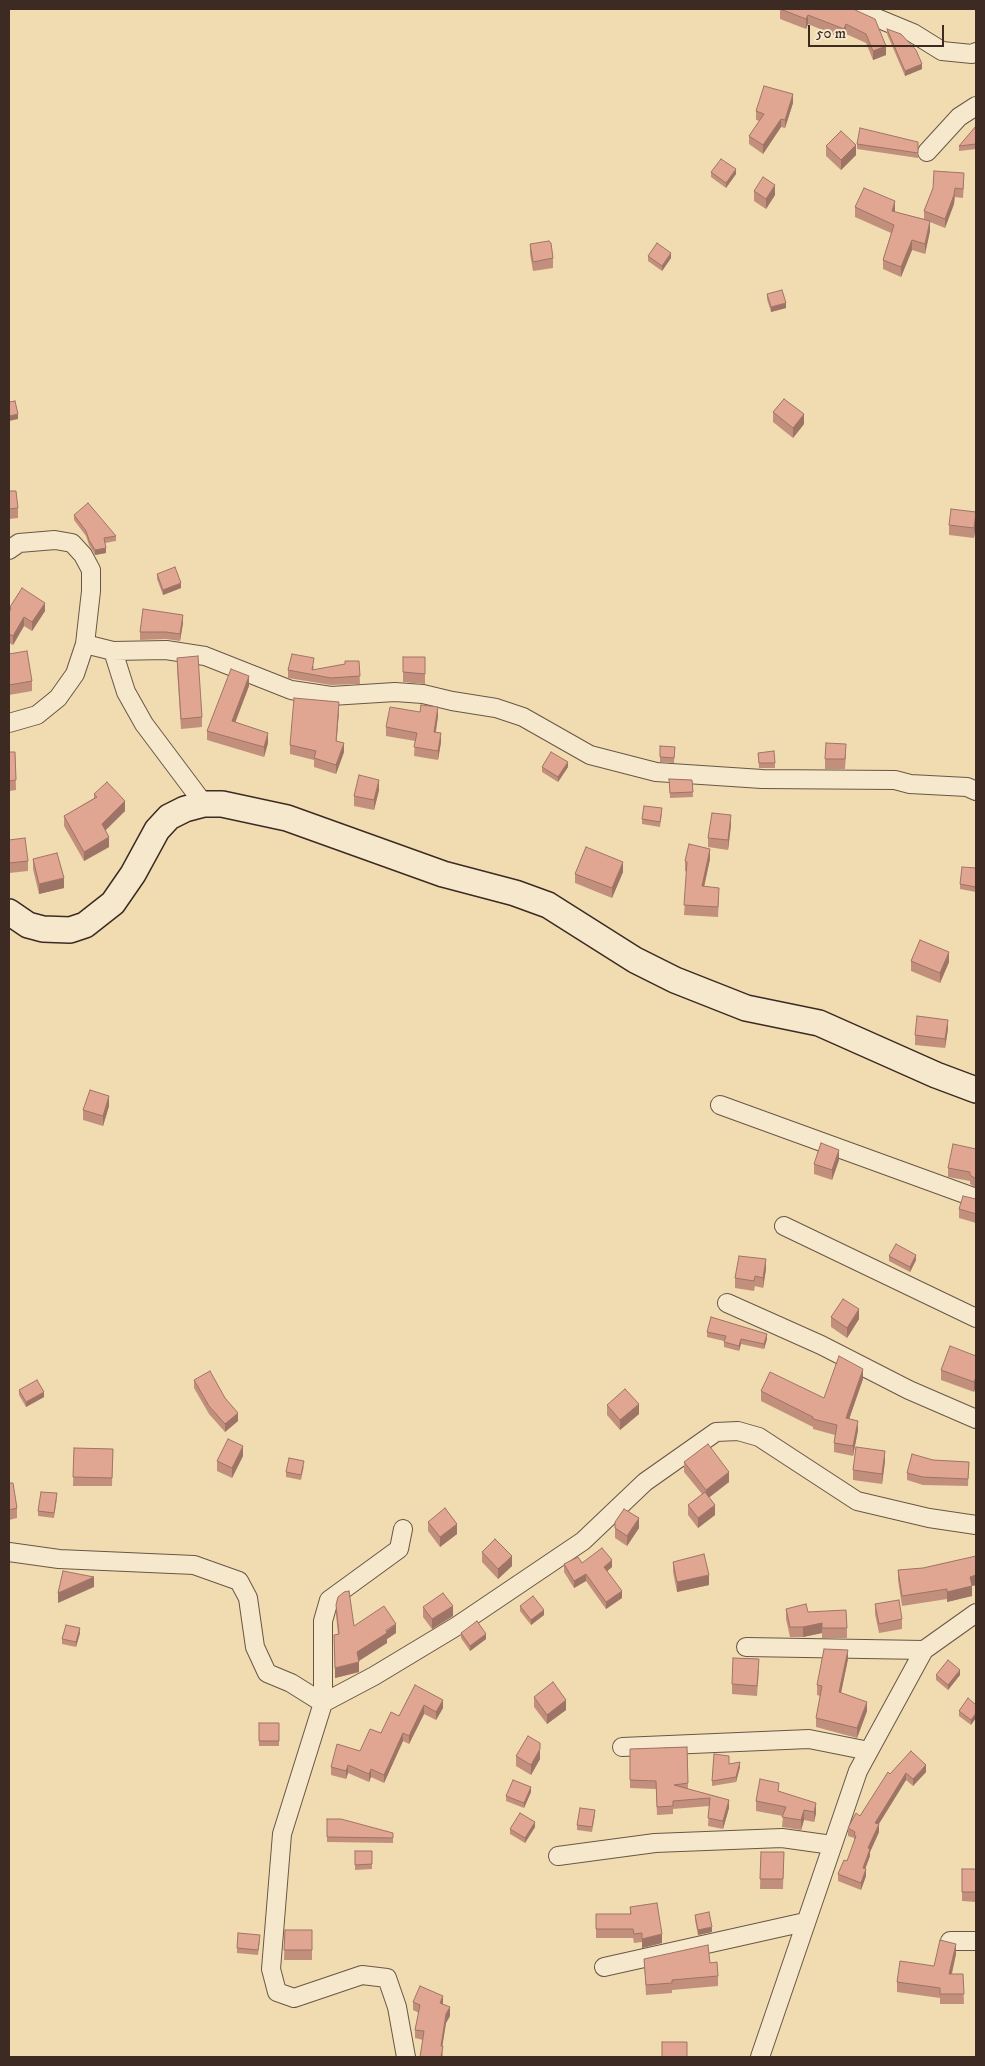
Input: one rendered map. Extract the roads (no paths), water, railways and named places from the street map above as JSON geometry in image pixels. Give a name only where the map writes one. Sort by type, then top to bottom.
[{"type":"street","points":[[854,9],[913,33],[942,51],[972,54],[976,52]]},
{"type":"street","points":[[927,152],[959,117],[976,106]]},
{"type":"street","points":[[9,550],[19,543],[55,540],[72,543],[83,555],[91,570],[91,590],[85,644],[75,674],[58,698],[37,715],[9,723]]},
{"type":"street","points":[[85,644],[113,651],[166,650],[205,656],[291,690],[331,696],[395,692],[423,694],[452,702],[496,708],[523,717],[590,755],[656,772],[762,779],[894,780],[910,784],[967,787],[976,790]]},
{"type":"street","points":[[113,651],[126,692],[144,724],[204,804]]},
{"type":"street","points":[[9,912],[28,925],[43,929],[70,930],[84,925],[113,903],[133,874],[156,830],[169,817],[185,809],[204,804],[222,804],[287,818],[443,874],[516,893],[548,905],[635,960],[675,980],[746,1008],[818,1023],[936,1075],[976,1090]]},
{"type":"street","points":[[720,1105],[976,1198]]},
{"type":"street","points":[[784,1226],[976,1318]]},
{"type":"street","points":[[727,1303],[821,1345],[909,1390],[976,1419]]},
{"type":"street","points":[[324,1703],[374,1676],[457,1626],[583,1541],[645,1482],[716,1432],[738,1431],[759,1437],[857,1501],[929,1518],[976,1525]]},
{"type":"street","points":[[403,1529],[400,1549],[329,1600],[323,1621],[324,1703],[282,1834],[271,1969],[277,1992],[294,1998],[362,1975],[387,1978],[397,2007],[406,2057]]},
{"type":"street","points":[[9,1552],[59,1559],[194,1565],[239,1582],[248,1598],[255,1647],[267,1673],[292,1683],[324,1703]]},
{"type":"street","points":[[760,2057],[858,1771],[924,1650],[976,1613]]},
{"type":"street","points":[[746,1647],[924,1650]]},
{"type":"street","points":[[622,1747],[809,1739],[869,1751]]},
{"type":"street","points":[[558,1856],[655,1843],[782,1838],[832,1845]]},
{"type":"street","points":[[604,1967],[805,1922]]},
{"type":"street","points":[[950,1941],[976,1941]]}]
